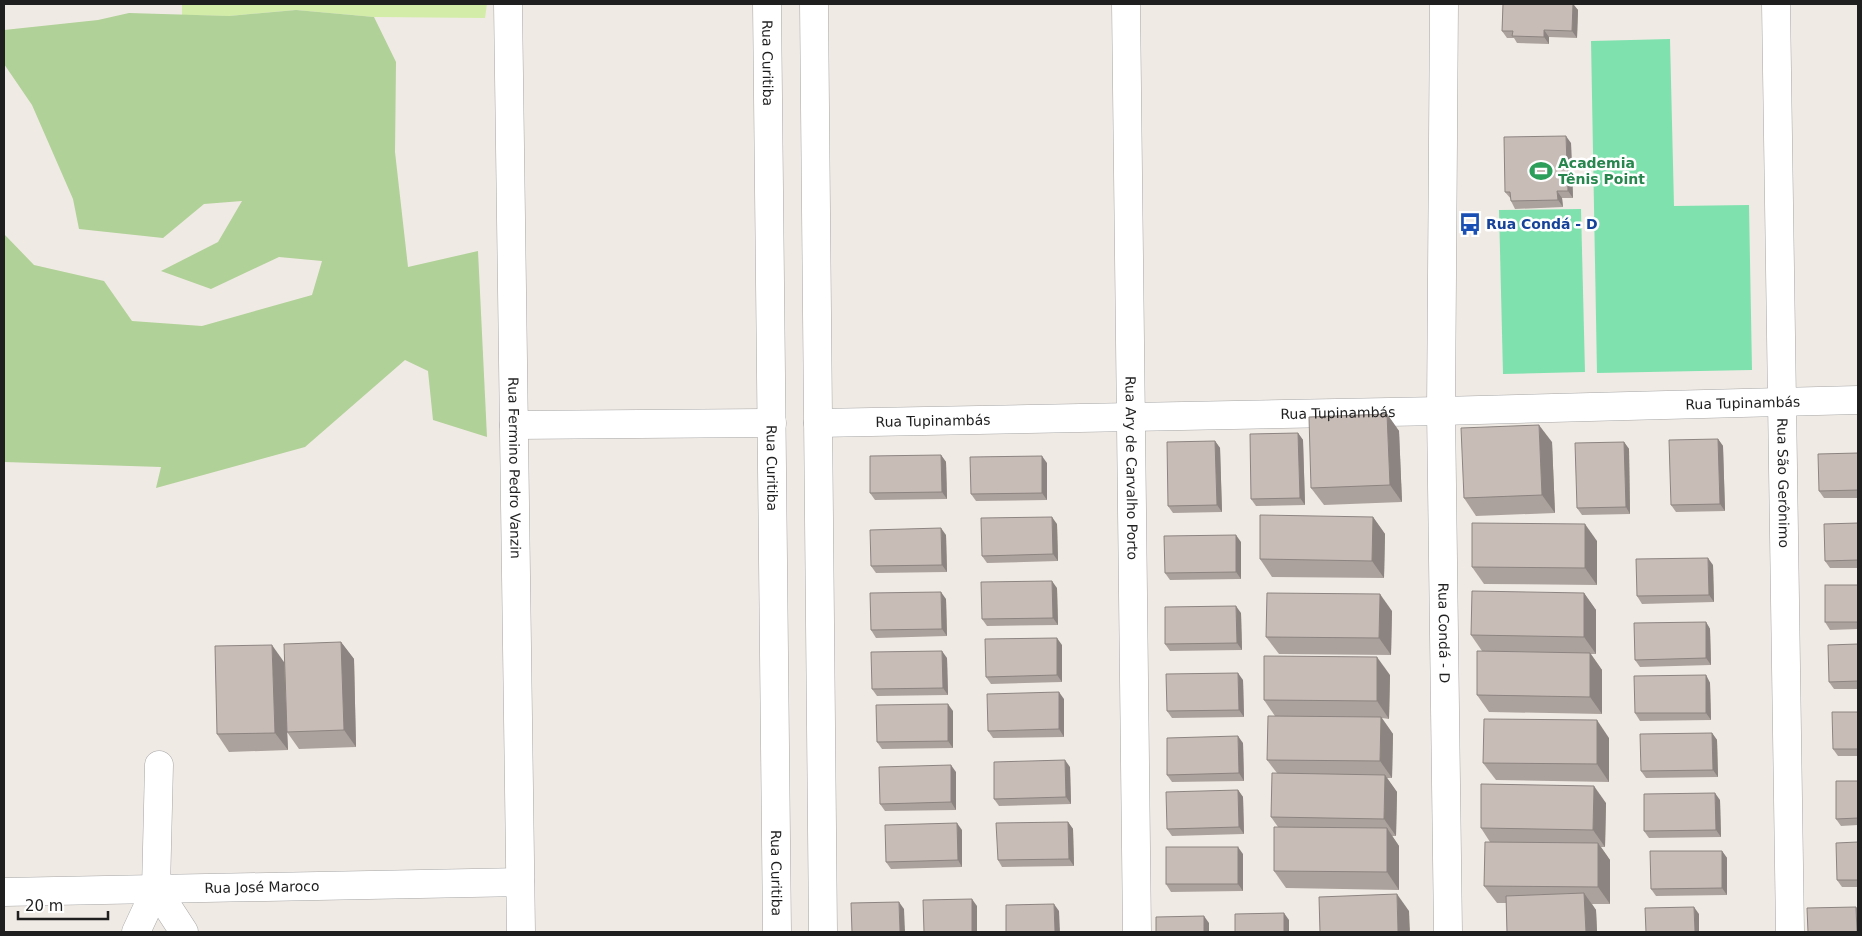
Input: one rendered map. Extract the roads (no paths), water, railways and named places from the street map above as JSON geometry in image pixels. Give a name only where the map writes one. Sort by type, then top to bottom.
[{"type":"street","name":"Rua Fermino Pedro Vanzin","points":[[508,4],[521,932]]},
{"type":"street","name":"Rua Curitiba","points":[[767,4],[777,932]]},
{"type":"street","points":[[814,4],[823,932]]},
{"type":"street","name":"Rua Ary de Carvalho Porto","points":[[1126,4],[1137,932]]},
{"type":"street","name":"Rua Condá - D","points":[[1444,4],[1441,412],[1448,932]]},
{"type":"street","name":"Rua São Gerônimo","points":[[1776,4],[1790,932]]},
{"type":"street","name":"Rua Tupinambás","points":[[818,423],[1441,412],[1858,400]]},
{"type":"street","points":[[514,425],[772,423]]},
{"type":"street","points":[[136,932],[156,889],[159,765]]},
{"type":"street","name":"Rua José Maroco","points":[[4,892],[520,882]]},
{"type":"street","points":[[156,889],[184,932]]},
{"type":"place","name":"Academia Tênis Point","points":[[1541,171]]},
{"type":"place","name":"Rua Condá - D","points":[[1470,224]]}]
